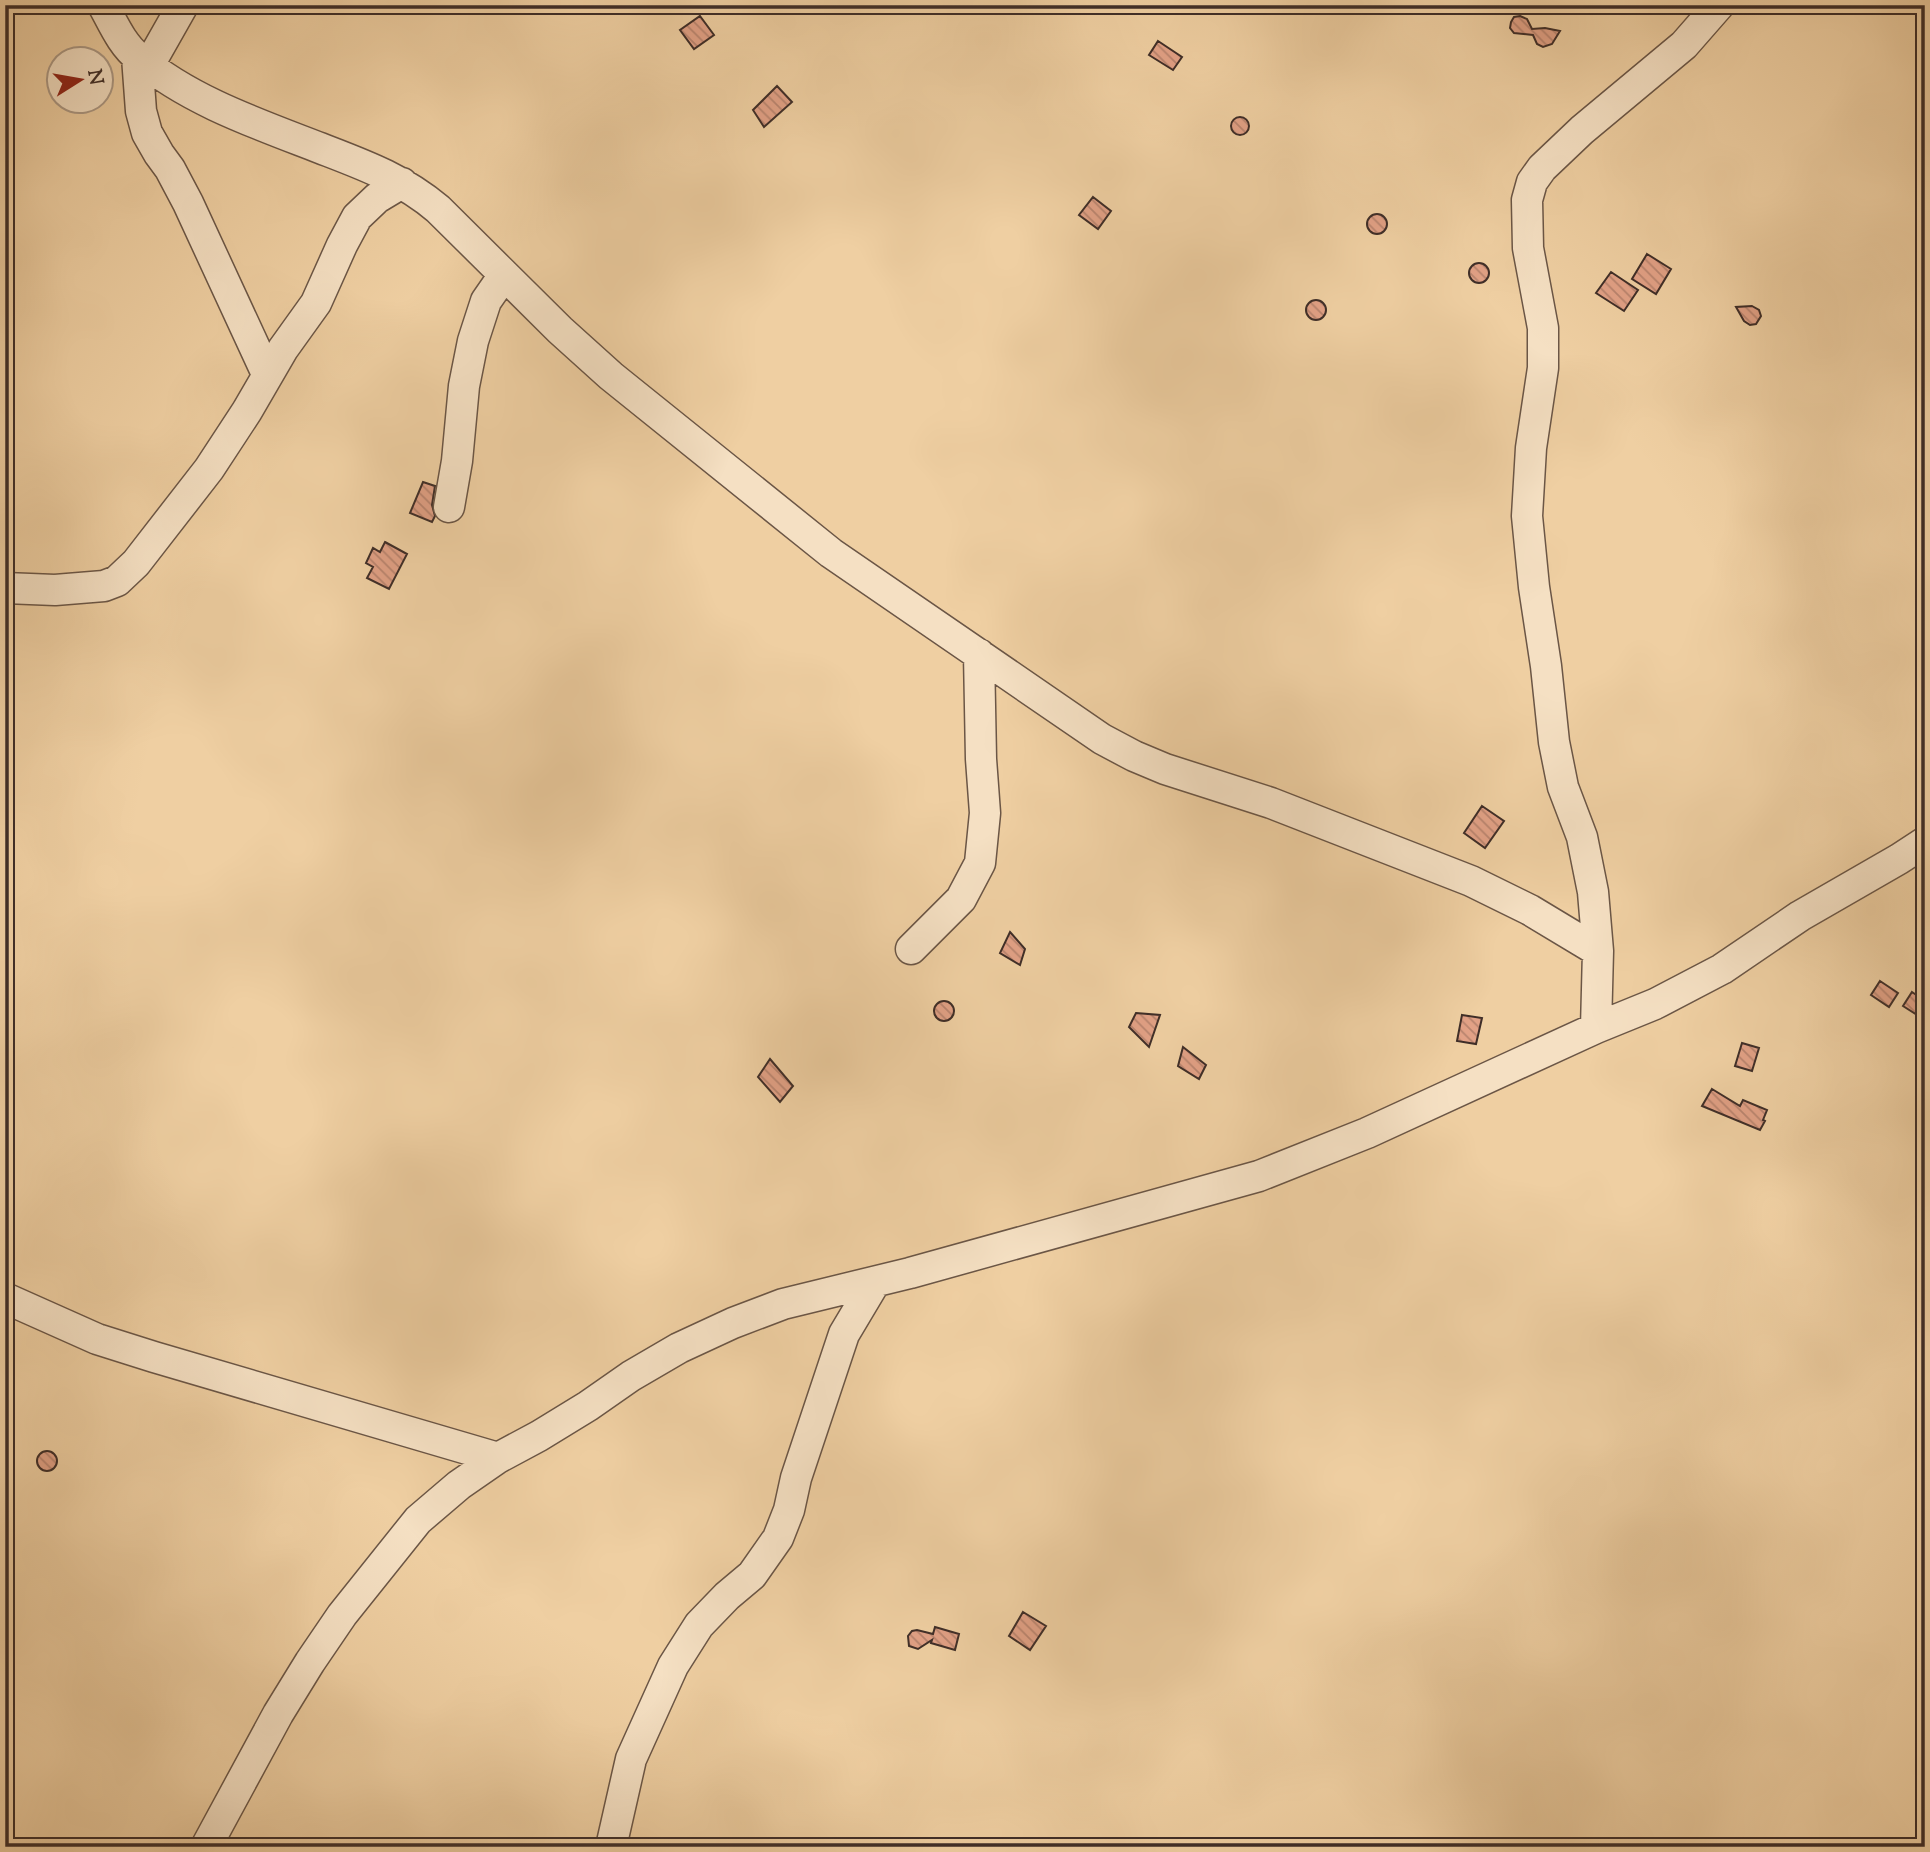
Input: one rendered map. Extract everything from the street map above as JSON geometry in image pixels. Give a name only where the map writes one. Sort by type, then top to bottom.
[{"type":"street","points":[[103,5],[123,41],[156,72],[187,91],[240,116],[367,165],[418,192],[559,330],[611,376],[831,554],[1102,739],[1166,769],[1271,803],[1471,881],[1530,911],[1598,951]]},
{"type":"street","points":[[183,5],[143,61],[141,111],[147,133],[193,213],[267,374]]},
{"type":"street","points":[[1596,1028],[1598,951],[1592,892],[1582,837],[1563,787],[1554,742],[1527,516],[1531,448],[1543,368],[1543,328],[1528,248],[1527,200],[1532,182],[1542,167],[1581,130],[1684,45],[1719,5]]},
{"type":"street","points":[[5,588],[89,588],[117,581],[136,564],[209,470],[283,349],[316,303],[357,216],[377,198],[402,183]]},
{"type":"street","points":[[449,507],[457,461],[464,386],[473,341],[486,301],[504,275]]},
{"type":"street","points":[[911,950],[961,898],[980,863],[985,813],[979,654]]},
{"type":"street","points":[[206,1847],[278,1714],[342,1615],[418,1520],[459,1485],[498,1458],[588,1406],[631,1376],[679,1348],[733,1322],[783,1304],[1081,1227],[1259,1176],[1367,1133],[1654,1004],[1722,969],[1800,916],[1925,842]]},
{"type":"street","points":[[611,1847],[631,1759],[673,1666],[699,1625],[752,1575],[778,1538],[844,1334],[875,1282]]},
{"type":"street","points":[[5,1298],[97,1339],[498,1458]]},
{"type":"building","points":[[700,16],[714,35],[694,49],[680,30]]},
{"type":"building","points":[[1514,17],[1527,19],[1532,29],[1560,31],[1552,44],[1543,47],[1537,44],[1533,35],[1514,33],[1510,28]]},
{"type":"building","points":[[1158,41],[1182,57],[1173,70],[1149,55]]},
{"type":"building","points":[[777,86],[792,102],[764,127],[753,110]]},
{"type":"building","points":[[1240,117],[1246,120],[1249,126],[1246,132],[1240,135],[1234,132],[1231,126],[1234,120]]},
{"type":"building","points":[[1093,197],[1111,211],[1098,229],[1079,215]]},
{"type":"building","points":[[1377,214],[1384,217],[1387,224],[1384,231],[1377,234],[1370,231],[1367,224],[1370,217]]},
{"type":"building","points":[[1647,254],[1671,269],[1656,294],[1632,279]]},
{"type":"building","points":[[1479,263],[1486,266],[1489,273],[1486,280],[1479,283],[1472,280],[1469,273],[1472,266]]},
{"type":"building","points":[[1611,272],[1638,290],[1624,311],[1596,293]]},
{"type":"building","points":[[1316,300],[1323,303],[1326,310],[1323,317],[1316,320],[1309,317],[1306,310],[1309,303]]},
{"type":"building","points":[[1752,306],[1759,310],[1761,316],[1756,324],[1750,325],[1744,321],[1736,307]]},
{"type":"building","points":[[423,482],[435,486],[432,505],[435,516],[432,522],[410,513]]},
{"type":"building","points":[[385,542],[407,554],[389,589],[367,578],[373,567],[366,563],[373,548],[380,552]]},
{"type":"building","points":[[1482,806],[1504,821],[1485,848],[1464,833]]},
{"type":"building","points":[[1010,932],[1025,949],[1020,965],[1000,953]]},
{"type":"building","points":[[1880,981],[1898,993],[1889,1007],[1871,995]]},
{"type":"building","points":[[1912,992],[1925,1001],[1925,1020],[1903,1006]]},
{"type":"building","points":[[944,1001],[951,1004],[954,1011],[951,1018],[944,1021],[937,1018],[934,1011],[937,1004]]},
{"type":"building","points":[[1136,1013],[1160,1015],[1149,1047],[1129,1027]]},
{"type":"building","points":[[1462,1015],[1482,1018],[1476,1044],[1457,1041]]},
{"type":"building","points":[[1742,1043],[1759,1048],[1752,1071],[1735,1066]]},
{"type":"building","points":[[1183,1047],[1206,1065],[1199,1079],[1178,1066]]},
{"type":"building","points":[[770,1059],[793,1086],[780,1102],[758,1077]]},
{"type":"building","points":[[1712,1089],[1740,1106],[1743,1100],[1767,1110],[1760,1130],[1702,1106]]},
{"type":"building","points":[[47,1451],[54,1454],[57,1461],[54,1468],[47,1471],[40,1468],[37,1461],[40,1454]]},
{"type":"building","points":[[1023,1612],[1046,1626],[1030,1650],[1009,1636]]},
{"type":"building","points":[[935,1627],[959,1634],[955,1650],[931,1643],[932,1640],[918,1649],[909,1646],[908,1636],[912,1631],[933,1634]]}]
